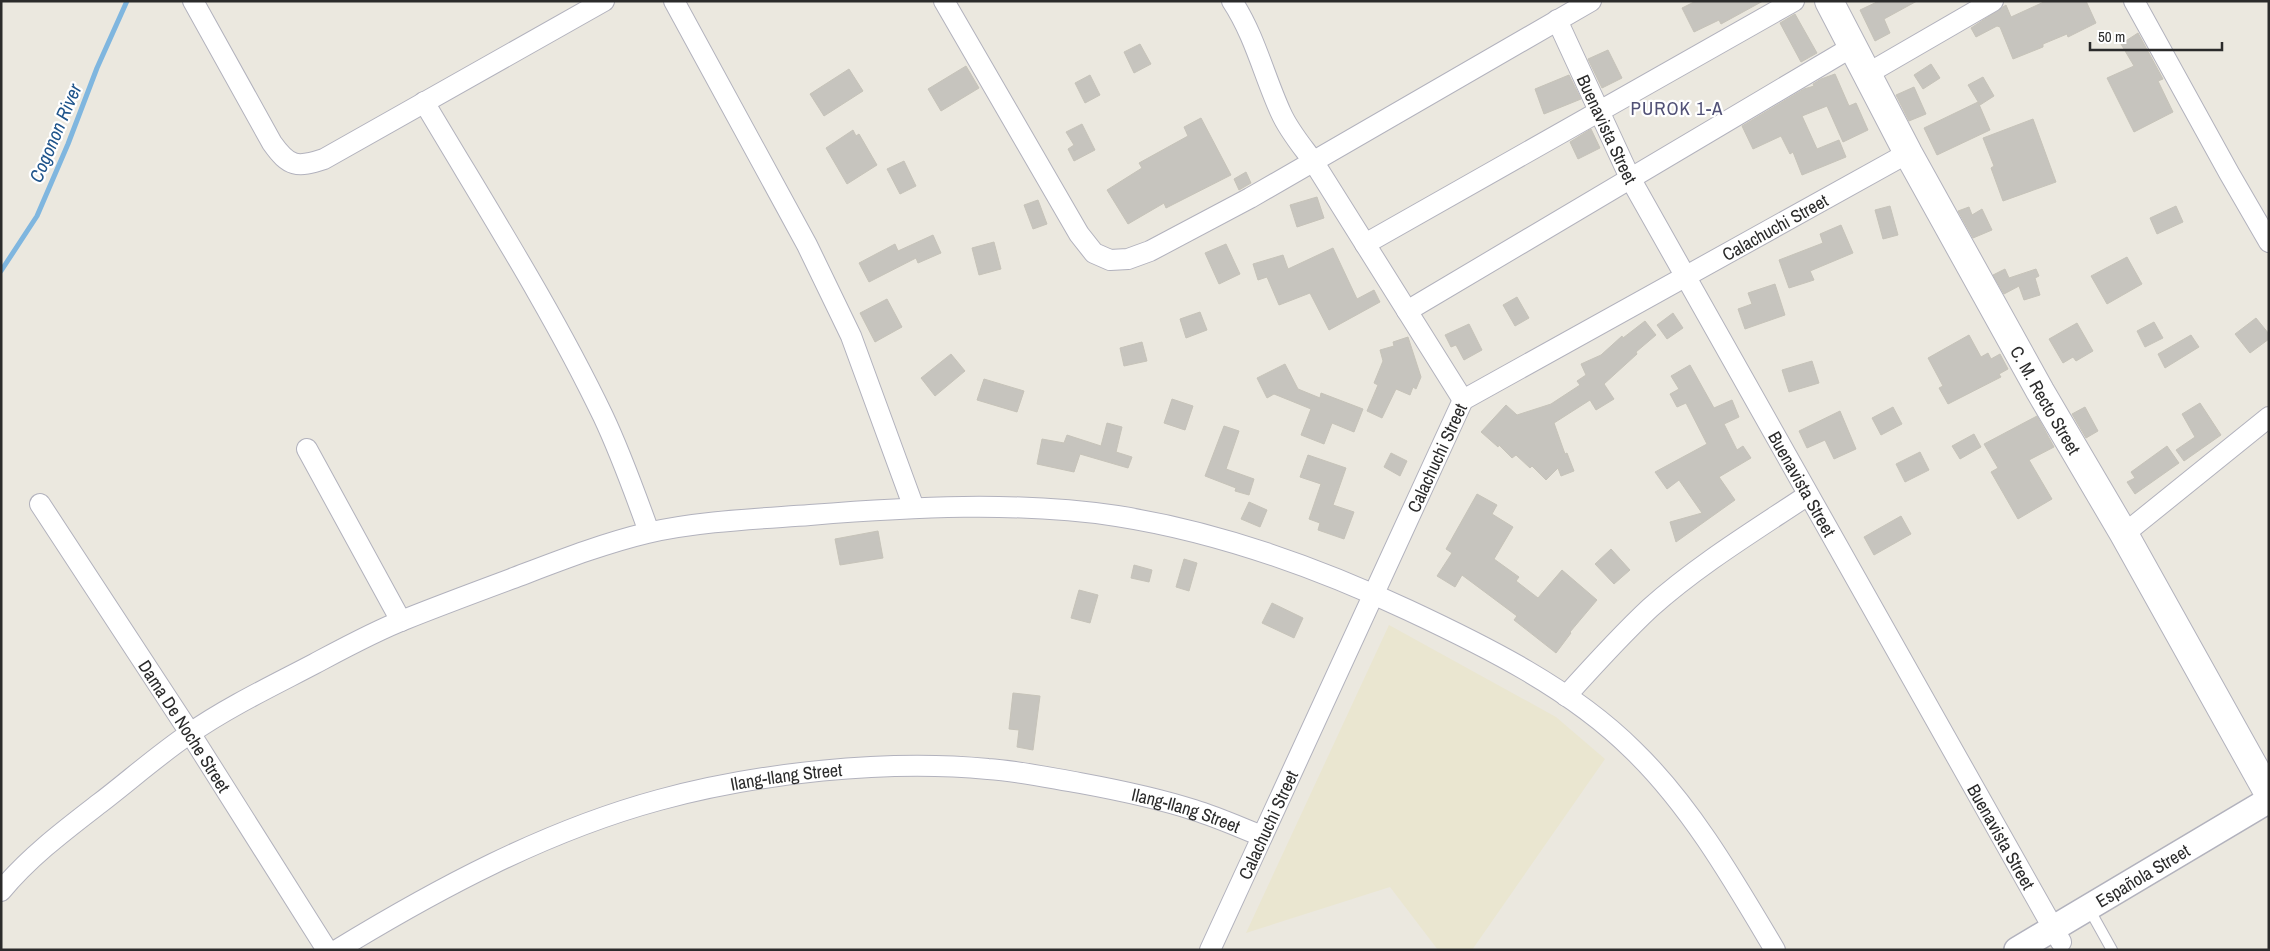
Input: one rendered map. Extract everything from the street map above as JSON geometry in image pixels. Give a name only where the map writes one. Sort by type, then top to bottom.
[{"type":"main road","name":"C. M. Recto Street","points":[[1829,1],[1908,152],[2040,391],[2124,534],[2269,794]]},
{"type":"street","points":[[193,1],[272,143],[285,160],[294,165],[303,165],[324,159],[604,1]]},
{"type":"street","points":[[674,1],[807,245],[851,336],[914,508]]},
{"type":"street","points":[[944,1],[1079,234],[1094,253],[1110,260],[1128,259],[1150,251],[1250,198],[1591,1]]},
{"type":"street","points":[[1232,1],[1248,28],[1281,114],[1293,135],[1313,160],[1463,400]]},
{"type":"street","points":[[1365,244],[1794,1]]},
{"type":"street","points":[[2134,1],[2228,174],[2269,242]]},
{"type":"street","points":[[1866,74],[1979,5]]},
{"type":"street","name":"Buenavista Street","points":[[1557,20],[1630,178],[2054,940]]},
{"type":"street","points":[[1407,311],[1852,46]]},
{"type":"street","points":[[424,102],[539,296],[603,416],[624,464],[649,532]]},
{"type":"street","name":"Calachuchi Street","points":[[1210,950],[1463,400],[1685,278],[1908,152]]},
{"type":"street","points":[[2124,534],[2269,417]]},
{"type":"street","points":[[307,449],[401,620]]},
{"type":"street","points":[[1566,696],[1613,643],[1651,607],[1724,550],[1808,495]]},
{"type":"street","name":"Dama De Noche Street","points":[[40,504],[190,733],[327,950]]},
{"type":"street","points":[[1,891],[49,843],[190,733],[262,691],[401,620],[555,562],[649,532],[728,521],[914,508],[1051,510],[1113,516],[1183,528],[1272,553],[1373,594],[1446,628],[1504,659],[1566,696],[1600,721],[1634,750],[1667,788],[1735,884],[1775,950]]},
{"type":"street","name":"Ilang-Ilang Street","points":[[337,950],[398,913],[452,884],[562,834],[658,800],[713,788],[833,770],[934,766],[989,769],[1041,776],[1154,798],[1196,810],[1262,836]]},
{"type":"street","name":"Española Street","points":[[2020,949],[2054,940],[2269,800]]},
{"type":"street","name":"Española Street","points":[[2092,914],[2269,819]]},
{"type":"lane","points":[[2092,914],[2112,950]]},
{"type":"shaded area","points":[[1389,625],[1556,717],[1605,759],[1472,950],[1438,950],[1390,887],[1246,933]]},
{"type":"building","points":[[1696,1],[1763,1],[1721,24],[1719,20],[1694,32],[1682,8]]},
{"type":"building","points":[[1879,1],[1917,1],[1884,19],[1890,33],[1875,41],[1860,10]]},
{"type":"building","points":[[2046,1],[2086,1],[2096,23],[2068,37],[2067,34],[2043,44],[2043,47],[2013,59],[2000,27],[1997,26],[1976,37],[1971,28],[2006,5],[2011,17]]},
{"type":"building","points":[[1795,14],[1817,53],[1801,62],[1780,23]]},
{"type":"building","points":[[2138,33],[2163,79],[2158,81],[2173,112],[2134,132],[2107,78],[2134,66],[2121,44]]},
{"type":"building","points":[[1140,44],[1151,64],[1134,73],[1124,52]]},
{"type":"building","points":[[1608,50],[1622,78],[1602,88],[1588,59]]},
{"type":"building","points":[[1931,64],[1940,78],[1923,89],[1914,75]]},
{"type":"building","points":[[966,66],[979,88],[941,111],[928,89]]},
{"type":"building","points":[[849,69],[863,91],[824,116],[810,94]]},
{"type":"building","points":[[1835,74],[1849,106],[1856,103],[1868,130],[1843,142],[1827,106],[1802,116],[1817,149],[1839,140],[1846,157],[1802,175],[1793,152],[1790,154],[1781,136],[1753,149],[1742,126],[1804,89],[1814,86],[1813,84],[1821,79]]},
{"type":"building","points":[[1090,75],[1100,95],[1085,103],[1075,83]]},
{"type":"building","points":[[1569,75],[1581,99],[1544,114],[1535,89]]},
{"type":"building","points":[[1983,77],[1994,96],[1980,105],[1968,85]]},
{"type":"building","points":[[1914,87],[1926,114],[1909,121],[1896,95]]},
{"type":"building","points":[[1978,102],[1990,130],[1937,155],[1924,128]]},
{"type":"building","points":[[1201,118],[1231,175],[1166,208],[1164,203],[1128,224],[1107,190],[1142,168],[1139,163],[1188,136],[1184,127]]},
{"type":"building","points":[[2033,119],[2056,182],[2003,201],[1991,168],[1994,166],[1983,138]]},
{"type":"building","points":[[1082,124],[1095,150],[1074,161],[1068,149],[1074,145],[1066,132]]},
{"type":"building","points":[[1591,129],[1600,148],[1578,159],[1570,142]]},
{"type":"building","points":[[853,130],[856,136],[859,134],[877,165],[847,184],[826,148]]},
{"type":"building","points":[[904,161],[916,186],[900,194],[887,169]]},
{"type":"building","points":[[1246,172],[1251,183],[1239,190],[1234,179]]},
{"type":"building","points":[[1317,197],[1324,218],[1297,227],[1290,205]]},
{"type":"building","points":[[1038,200],[1047,224],[1033,229],[1024,205]]},
{"type":"building","points":[[1890,206],[1898,235],[1883,239],[1875,210]]},
{"type":"building","points":[[2176,206],[2183,222],[2157,234],[2150,218]]},
{"type":"building","points":[[1969,207],[1972,215],[1982,209],[1992,230],[1973,238],[1958,211]]},
{"type":"building","points":[[1841,225],[1853,253],[1810,271],[1814,280],[1789,288],[1779,260],[1823,243],[1820,234]]},
{"type":"building","points":[[933,235],[941,253],[918,263],[916,258],[869,282],[859,263],[895,244],[898,251]]},
{"type":"building","points":[[994,242],[1001,269],[979,275],[972,248]]},
{"type":"building","points":[[1226,244],[1240,274],[1219,284],[1205,253]]},
{"type":"building","points":[[1333,248],[1357,299],[1374,290],[1380,302],[1329,330],[1310,293],[1279,305],[1267,277],[1258,280],[1253,264],[1283,255],[1288,269]]},
{"type":"building","points":[[2127,257],[2142,284],[2107,304],[2091,276]]},
{"type":"building","points":[[2005,269],[2009,278],[2036,269],[2039,276],[2035,278],[2040,295],[2024,300],[2019,286],[2004,294],[1993,275]]},
{"type":"building","points":[[1775,284],[1785,315],[1745,329],[1738,309],[1752,304],[1748,293]]},
{"type":"building","points":[[1517,297],[1529,318],[1515,326],[1503,305]]},
{"type":"building","points":[[887,299],[902,327],[875,342],[860,313]]},
{"type":"building","points":[[1200,312],[1207,330],[1186,338],[1180,319]]},
{"type":"building","points":[[1673,313],[1683,328],[1667,339],[1657,325]]},
{"type":"building","points":[[2256,318],[2269,334],[2269,339],[2250,353],[2235,334]]},
{"type":"building","points":[[1645,321],[1656,335],[1604,384],[1614,399],[1596,410],[1590,400],[1554,423],[1565,454],[1567,453],[1574,471],[1561,476],[1558,468],[1546,480],[1532,466],[1530,468],[1516,455],[1512,458],[1499,445],[1498,447],[1481,432],[1506,405],[1517,415],[1551,404],[1580,385],[1577,381],[1586,375],[1581,364],[1601,355],[1622,336],[1623,338]]},
{"type":"building","points":[[2154,322],[2163,338],[2145,347],[2137,331]]},
{"type":"building","points":[[2077,323],[2093,351],[2076,361],[2073,357],[2063,363],[2049,339]]},
{"type":"building","points":[[1469,324],[1482,350],[1464,360],[1456,345],[1451,347],[1445,335]]},
{"type":"building","points":[[1969,335],[1981,357],[1988,353],[1991,359],[2000,354],[2008,369],[1999,374],[2001,377],[1948,404],[1939,388],[1943,386],[1928,358]]},
{"type":"building","points":[[2191,335],[2199,347],[2165,368],[2158,354]]},
{"type":"building","points":[[1408,337],[1421,377],[1416,389],[1413,387],[1410,395],[1396,389],[1382,418],[1367,411],[1378,385],[1374,383],[1383,361],[1380,350],[1394,346],[1393,342]]},
{"type":"building","points":[[1142,342],[1147,361],[1124,366],[1120,348]]},
{"type":"building","points":[[951,354],[965,371],[935,396],[921,378]]},
{"type":"building","points":[[1812,361],[1819,383],[1789,392],[1782,370]]},
{"type":"building","points":[[1285,364],[1298,389],[1320,398],[1321,393],[1363,409],[1354,432],[1332,423],[1324,444],[1301,435],[1311,409],[1274,394],[1267,398],[1257,378]]},
{"type":"building","points":[[1690,365],[1714,408],[1732,400],[1739,417],[1724,424],[1737,450],[1743,446],[1751,458],[1719,477],[1735,500],[1676,542],[1670,522],[1702,513],[1679,480],[1667,489],[1655,472],[1707,444],[1686,403],[1677,407],[1670,394],[1679,389],[1671,376]]},
{"type":"building","points":[[984,379],[1024,391],[1017,412],[977,400]]},
{"type":"building","points":[[1172,399],[1193,406],[1185,430],[1164,423]]},
{"type":"building","points":[[2200,403],[2221,435],[2184,461],[2176,450],[2195,437],[2182,414]]},
{"type":"building","points":[[1893,407],[1902,424],[1881,435],[1872,418]]},
{"type":"building","points":[[2085,407],[2098,431],[2086,438],[2072,414]]},
{"type":"building","points":[[1840,411],[1856,449],[1834,459],[1825,440],[1807,448],[1799,431]]},
{"type":"building","points":[[2037,416],[2054,447],[2029,460],[2052,499],[2018,519],[1991,472],[1998,468],[1984,444]]},
{"type":"building","points":[[1107,423],[1122,427],[1116,452],[1132,457],[1128,468],[1080,454],[1074,472],[1037,464],[1042,439],[1064,443],[1067,435],[1101,446]]},
{"type":"building","points":[[1224,426],[1239,431],[1226,469],[1254,479],[1249,495],[1235,491],[1236,488],[1205,476]]},
{"type":"building","points":[[1974,434],[1981,447],[1960,459],[1952,446]]},
{"type":"building","points":[[2167,446],[2179,463],[2135,494],[2127,482],[2135,478],[2131,472]]},
{"type":"building","points":[[1920,452],[1929,470],[1905,482],[1896,464]]},
{"type":"building","points":[[1391,453],[1407,461],[1400,476],[1384,467]]},
{"type":"building","points":[[1308,455],[1346,468],[1333,505],[1354,512],[1344,539],[1318,530],[1320,523],[1309,519],[1321,484],[1300,477]]},
{"type":"building","points":[[1477,494],[1497,505],[1492,514],[1513,527],[1494,559],[1519,577],[1516,581],[1538,598],[1562,570],[1597,600],[1570,632],[1556,653],[1514,620],[1517,616],[1462,575],[1455,587],[1437,576],[1452,553],[1446,549]]},
{"type":"building","points":[[1249,502],[1267,510],[1260,527],[1241,519]]},
{"type":"building","points":[[1901,516],[1911,534],[1874,555],[1864,537]]},
{"type":"building","points":[[878,531],[883,558],[840,565],[835,539]]},
{"type":"building","points":[[1611,549],[1630,570],[1614,584],[1595,564]]},
{"type":"building","points":[[1184,559],[1197,563],[1189,591],[1176,587]]},
{"type":"building","points":[[1134,565],[1152,570],[1149,582],[1131,578]]},
{"type":"building","points":[[1079,590],[1098,595],[1090,623],[1071,618]]},
{"type":"building","points":[[1272,603],[1303,618],[1294,638],[1262,623]]},
{"type":"building","points":[[1013,693],[1040,696],[1033,750],[1017,747],[1019,730],[1009,729]]},
{"type":"waterway","name":"Cogonon River","points":[[1,271],[37,216],[68,144],[97,68],[127,1]]},
{"type":"district","name":"PUROK 1-A","points":[[1677,108]]}]
